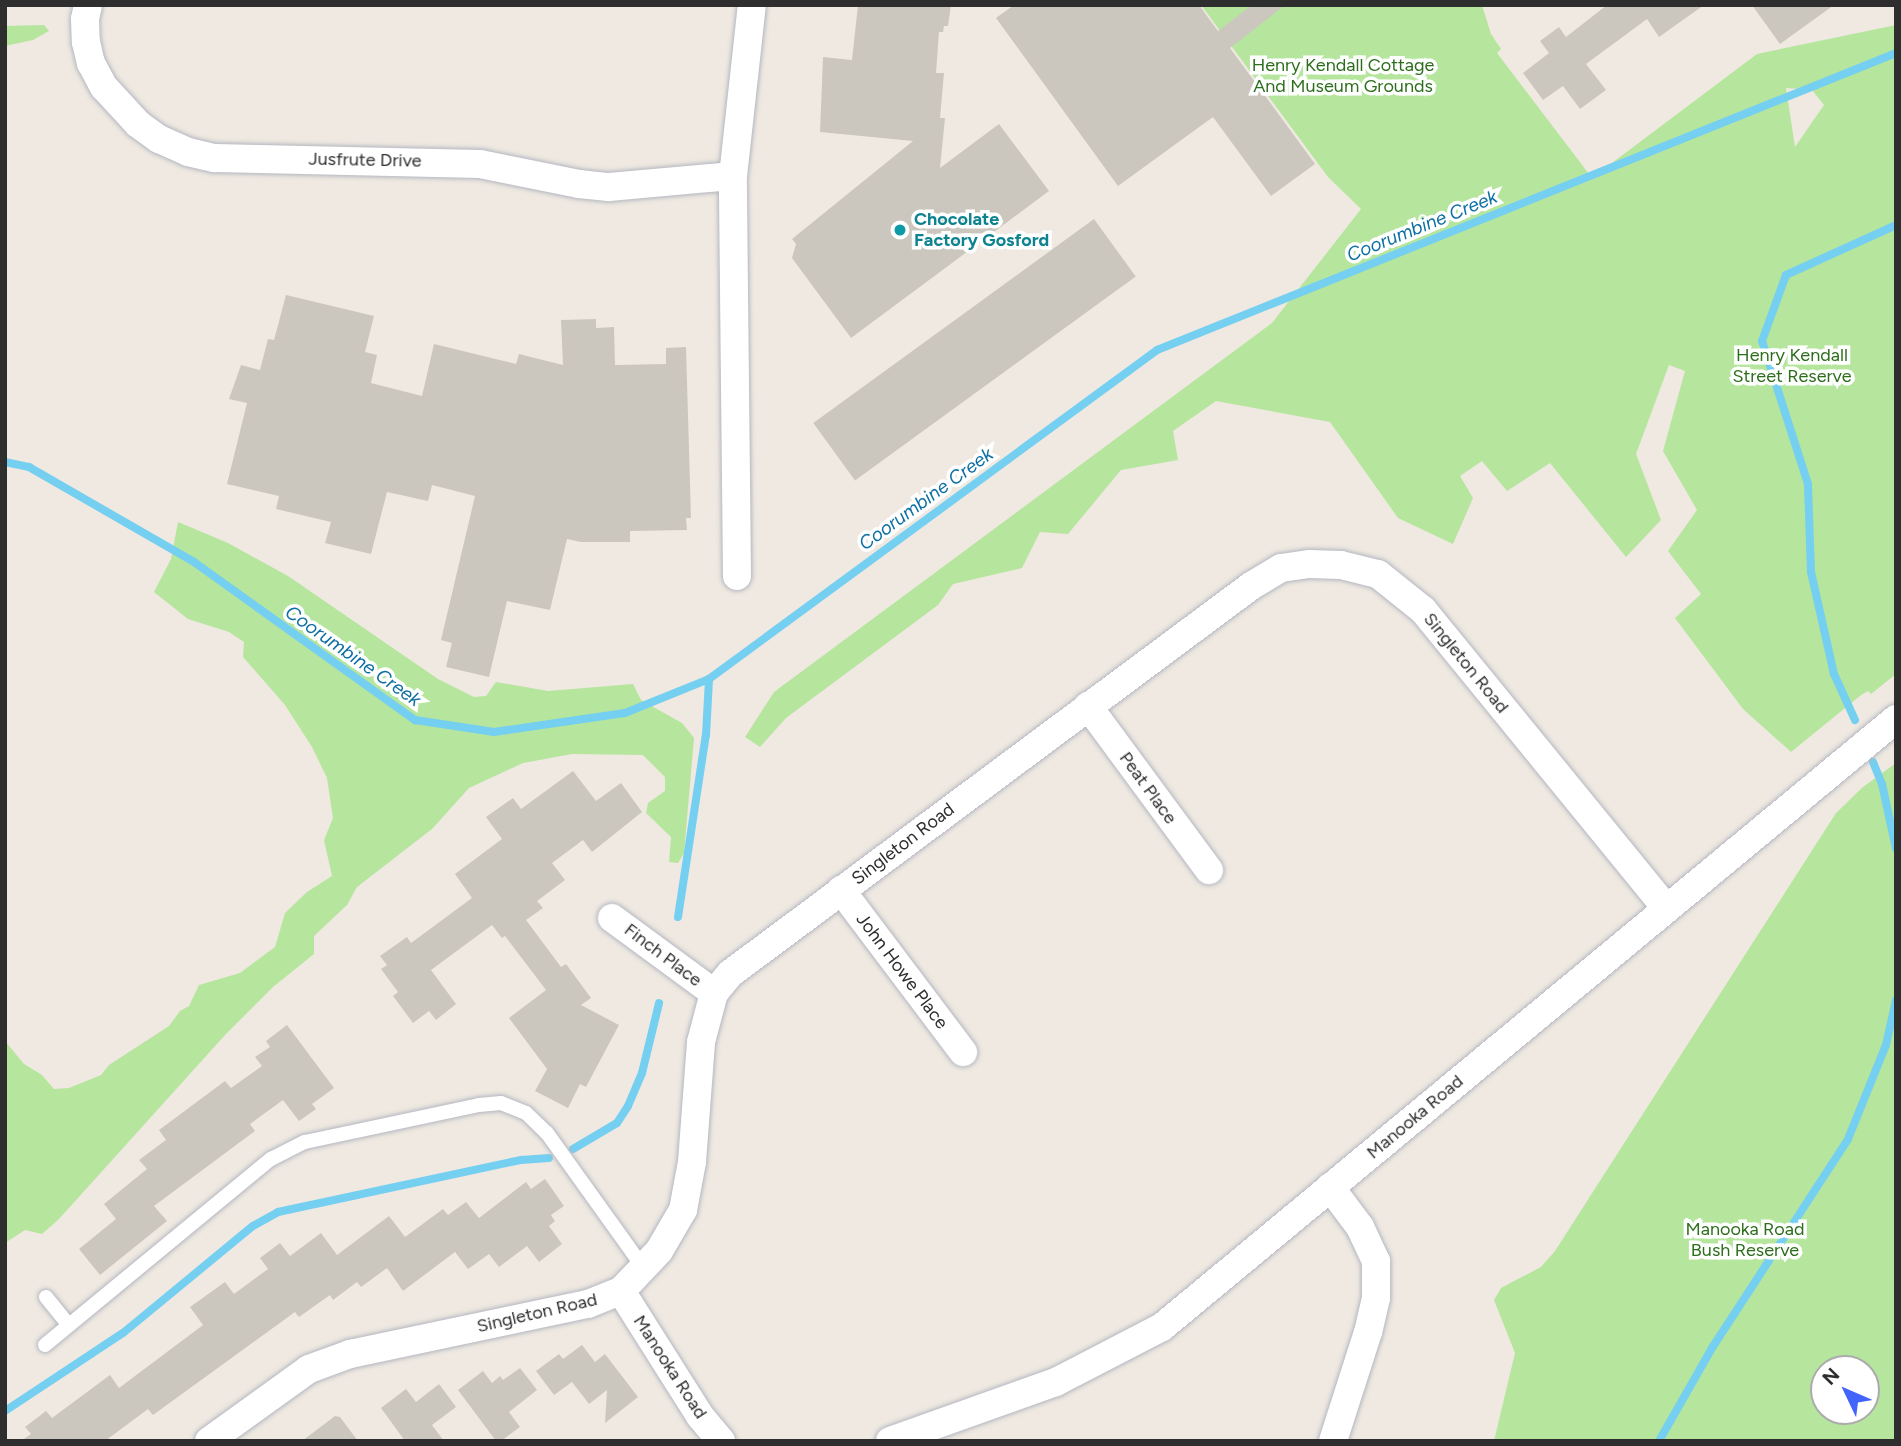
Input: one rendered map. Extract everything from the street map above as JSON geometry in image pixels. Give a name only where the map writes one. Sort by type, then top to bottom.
[{"type":"street","name":"Jusfrute Drive","points":[[88,5],[86,42],[91,64],[104,87],[138,124],[159,139],[187,152],[215,158],[480,164],[579,184],[609,187],[733,176]]},
{"type":"street","points":[[737,576],[733,176],[752,5]]},
{"type":"street","name":"Singleton Road","points":[[209,1441],[310,1368],[350,1354],[588,1304],[621,1291],[659,1251],[683,1210],[692,1163],[701,1042],[714,993],[730,973],[1251,586],[1282,568],[1310,564],[1341,565],[1378,574],[1423,610],[1666,908]]},
{"type":"street","name":"Peat Place","points":[[1088,706],[1209,870]]},
{"type":"street","name":"Manooka Road","points":[[890,1441],[1056,1382],[1162,1327],[1896,719]]},
{"type":"street","name":"John Howe Place","points":[[841,890],[963,1052]]},
{"type":"street","name":"Finch Place","points":[[612,918],[714,993]]},
{"type":"street","points":[[1330,1187],[1360,1227],[1376,1261],[1376,1298],[1368,1332],[1333,1441]]},
{"type":"street","name":"Manooka Road","points":[[621,1291],[700,1416],[721,1441]]},
{"type":"lane","points":[[45,1345],[271,1159],[305,1142],[480,1105],[501,1103],[526,1113],[547,1133],[643,1267]]},
{"type":"lane","points":[[46,1297],[69,1325]]},
{"type":"green space","points":[[1201,5],[1482,5],[1491,34],[1501,49],[1497,53],[1592,178],[1757,54],[1896,25],[1896,674],[1871,694],[1868,691],[1861,695],[1791,752],[1743,709],[1675,618],[1701,594],[1668,551],[1697,510],[1663,451],[1685,371],[1669,365],[1636,454],[1661,520],[1626,557],[1550,463],[1507,491],[1482,461],[1460,476],[1473,498],[1453,544],[1398,518],[1330,422],[1216,401],[1173,431],[1178,460],[1121,470],[1068,534],[1040,532],[1022,568],[953,584],[938,605],[786,718],[760,747],[745,737],[774,692],[1272,323],[1361,209],[1328,177]],"holes":[[[1786,88],[1812,90],[1824,105],[1795,147]]]},
{"type":"green space","points":[[44,25],[49,31],[33,40],[5,46],[5,26]]},
{"type":"green space","points":[[178,522],[228,543],[288,576],[438,679],[474,697],[486,696],[496,682],[548,691],[633,684],[641,700],[682,723],[694,738],[684,853],[678,863],[669,862],[671,837],[646,813],[648,803],[665,791],[665,777],[643,755],[572,754],[523,763],[469,788],[432,829],[357,887],[347,905],[314,936],[314,954],[273,987],[225,1035],[59,1219],[42,1234],[25,1230],[5,1243],[5,1041],[24,1064],[42,1075],[54,1089],[69,1088],[101,1075],[109,1065],[169,1026],[180,1011],[189,1006],[199,985],[240,973],[275,947],[285,913],[307,892],[332,876],[324,840],[333,818],[327,778],[312,747],[285,705],[243,657],[244,642],[229,632],[188,619],[154,592],[171,559]]},
{"type":"green space","name":"Manooka Road Bush Reserve","points":[[1896,763],[1896,1441],[1494,1441],[1515,1353],[1494,1300],[1501,1288],[1541,1267],[1555,1251],[1836,813],[1863,787]]},
{"type":"building","name":"Chocolate Factory Gosford","points":[[858,5],[951,5],[948,26],[944,26],[943,32],[939,32],[936,73],[944,73],[940,118],[945,118],[940,168],[999,124],[1049,191],[851,338],[792,258],[796,244],[792,239],[913,141],[820,132],[823,57],[852,60]]},
{"type":"building","points":[[1014,5],[1199,5],[1218,31],[1252,5],[1285,5],[1230,48],[1315,164],[1271,196],[1213,117],[1118,186],[996,18]]},
{"type":"building","points":[[1607,5],[1704,5],[1659,37],[1647,19],[1586,64],[1606,90],[1580,109],[1563,86],[1543,100],[1523,73],[1549,53],[1540,41],[1559,27],[1566,37]]},
{"type":"building","points":[[1752,5],[1834,5],[1780,44]]},
{"type":"building","points":[[1094,219],[1136,276],[855,480],[813,423]]},
{"type":"building","points":[[286,295],[374,316],[365,352],[377,355],[371,383],[422,396],[434,344],[516,364],[519,354],[563,365],[561,320],[596,319],[596,328],[614,327],[615,365],[666,364],[666,348],[686,347],[691,518],[686,518],[687,530],[630,531],[630,542],[581,542],[567,539],[550,610],[507,601],[489,677],[446,667],[452,643],[441,640],[475,496],[432,485],[428,501],[387,492],[371,554],[325,543],[331,522],[276,509],[279,496],[227,484],[247,403],[229,399],[241,365],[260,370],[268,339],[274,340]]},
{"type":"building","points":[[573,771],[596,801],[621,783],[642,812],[592,852],[583,840],[552,863],[565,880],[537,901],[543,908],[526,920],[561,967],[566,964],[591,998],[581,1005],[619,1025],[586,1087],[580,1084],[568,1108],[535,1091],[547,1069],[509,1018],[546,990],[505,936],[502,938],[492,925],[431,970],[456,1004],[436,1020],[429,1011],[413,1023],[393,996],[398,992],[381,969],[387,965],[380,956],[407,937],[411,943],[472,898],[455,874],[502,839],[486,817],[513,798],[521,809]]},
{"type":"building","points":[[287,1025],[334,1088],[312,1104],[316,1109],[299,1121],[283,1100],[250,1124],[255,1131],[154,1206],[167,1221],[100,1275],[79,1249],[116,1219],[104,1204],[147,1169],[139,1160],[166,1140],[159,1130],[225,1081],[231,1088],[262,1066],[255,1057],[270,1047],[266,1041]]},
{"type":"building","points":[[545,1179],[564,1206],[551,1215],[555,1221],[549,1226],[562,1244],[539,1262],[527,1246],[499,1267],[489,1254],[468,1269],[455,1252],[403,1291],[387,1268],[361,1287],[357,1282],[333,1300],[330,1295],[299,1317],[295,1312],[153,1415],[148,1409],[105,1441],[21,1441],[31,1434],[25,1427],[46,1411],[52,1418],[110,1375],[119,1388],[203,1325],[190,1307],[225,1282],[234,1294],[268,1269],[260,1258],[280,1243],[290,1256],[321,1233],[337,1255],[389,1216],[405,1237],[443,1209],[448,1215],[466,1202],[479,1218],[526,1182],[531,1189]]},
{"type":"building","points":[[582,1345],[595,1362],[605,1354],[638,1397],[605,1423],[607,1390],[589,1404],[572,1382],[554,1395],[536,1371],[559,1354],[563,1359]]},
{"type":"building","points":[[520,1368],[537,1390],[509,1412],[520,1427],[501,1441],[496,1441],[458,1390],[483,1371],[492,1383],[500,1376],[503,1380]]},
{"type":"building","points":[[439,1384],[456,1407],[432,1425],[444,1441],[405,1441],[381,1408],[406,1389],[416,1402]]},
{"type":"building","points":[[335,1416],[340,1417],[358,1441],[302,1441]]},
{"type":"waterway","name":"Coorumbine Creek","points":[[5,462],[29,467],[194,562],[415,720],[494,732],[625,713],[709,679],[1157,350],[1896,53]]},
{"type":"waterway","name":"Coorumbine Creek","points":[[1855,720],[1834,674],[1811,572],[1808,484],[1762,341],[1786,275],[1896,225]]},
{"type":"waterway","points":[[678,917],[706,735],[709,679]]},
{"type":"waterway","name":"Coorumbine Creek","points":[[1873,762],[1882,784],[1896,849]]},
{"type":"waterway","name":"Coorumbine Creek","points":[[1659,1441],[1712,1348],[1848,1139],[1886,1045],[1896,1000]]},
{"type":"waterway","points":[[573,1149],[617,1123],[628,1106],[642,1073],[659,1003]]},
{"type":"waterway","points":[[5,1411],[123,1333],[253,1226],[278,1212],[521,1160],[549,1158]]},
{"type":"place","name":"Chocolate Factory Gosford","points":[[900,230]]},
{"type":"park label","name":"Henry Kendall Cottage And Museum Grounds","points":[[1343,76]]},
{"type":"park label","name":"Henry Kendall Street Reserve","points":[[1792,366]]}]
